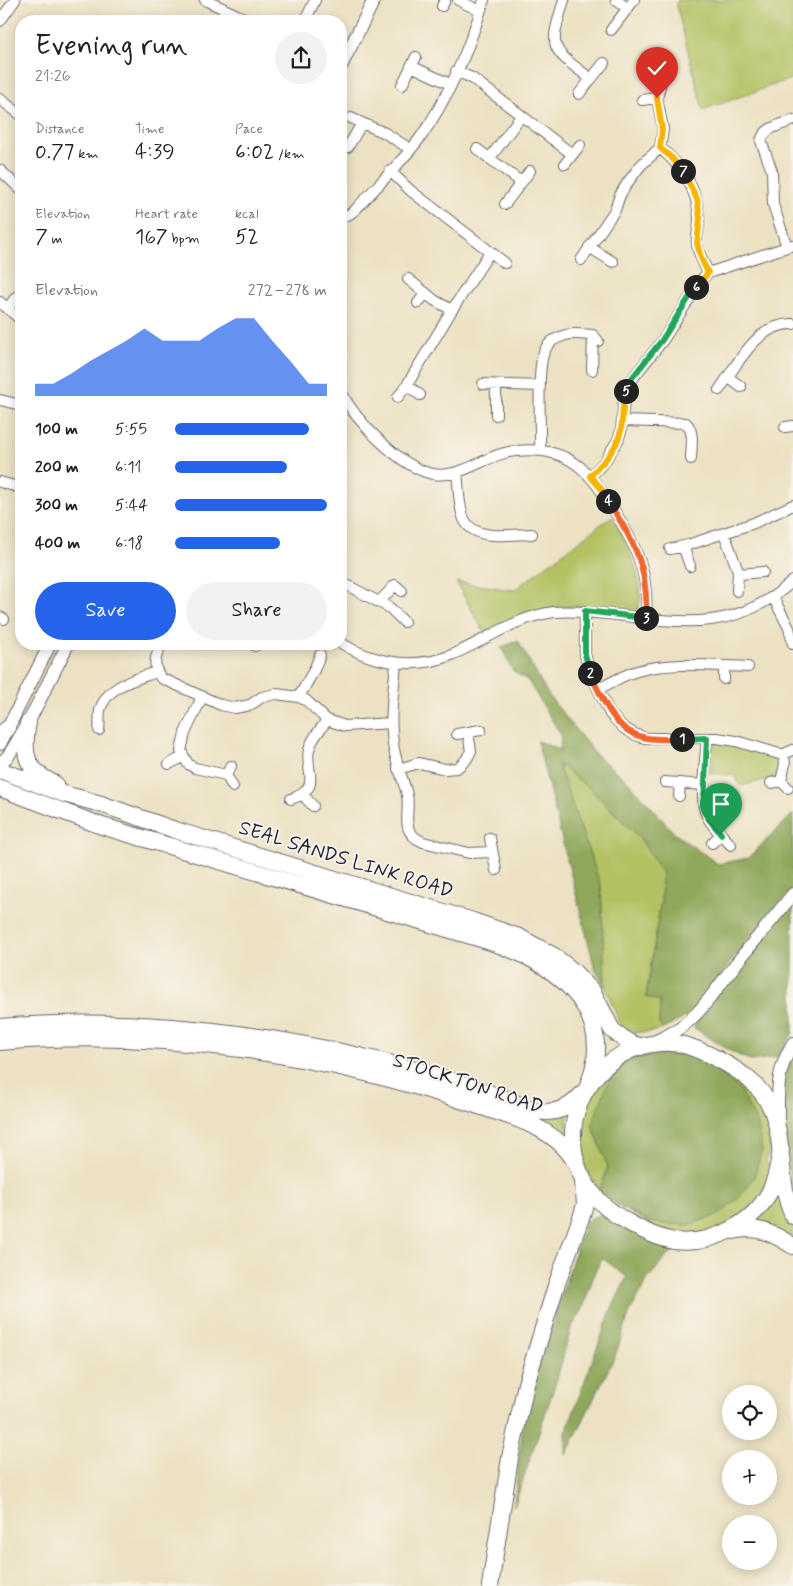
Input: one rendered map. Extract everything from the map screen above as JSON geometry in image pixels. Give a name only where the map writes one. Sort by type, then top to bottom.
[{"type":"main road","points":[[28,723],[24,741],[30,765],[45,779],[100,804]]},
{"type":"main road","name":"SEAL SANDS LINK ROAD","points":[[0,770],[64,794],[100,804],[175,830],[473,921],[519,937],[554,956],[573,970],[592,992],[612,1030],[628,1042],[644,1046]]},
{"type":"main road","name":"SEAL SANDS LINK ROAD","points":[[0,788],[102,826],[499,944],[536,961],[565,982],[585,1007],[595,1035],[596,1052],[594,1066],[574,1118],[574,1153],[585,1193],[583,1209],[541,1329],[517,1420],[490,1586]]},
{"type":"main road","points":[[0,1027],[64,1025],[167,1027],[218,1031],[333,1055]]},
{"type":"main road","points":[[0,1042],[71,1039],[172,1042],[333,1055]]},
{"type":"main road","points":[[586,1089],[601,1069],[612,1060],[644,1046],[670,1043],[692,1047],[735,1070],[746,1077],[761,1092],[769,1104],[778,1127],[787,1199],[793,1216]]},
{"type":"main road","name":"STOCKTON ROAD","points":[[333,1055],[428,1074],[536,1111],[552,1112],[565,1108],[574,1104],[586,1089]]},
{"type":"main road","name":"STOCKTON ROAD","points":[[333,1055],[534,1126],[546,1132],[561,1144],[574,1159],[592,1193],[606,1208],[642,1230],[676,1241],[697,1241],[722,1234]]},
{"type":"main road","points":[[722,1234],[740,1224],[764,1201],[778,1171],[781,1149]]},
{"type":"main road","points":[[722,1234],[745,1228],[762,1230],[777,1235],[793,1246]]},
{"type":"street","points":[[0,21],[15,0]]},
{"type":"street","points":[[204,0],[225,4],[241,15]]},
{"type":"street","points":[[308,15],[315,0]]},
{"type":"street","points":[[347,54],[374,0]]},
{"type":"street","points":[[458,0],[480,12]]},
{"type":"street","points":[[347,215],[356,209],[410,149],[429,124],[474,32],[484,0]]},
{"type":"street","points":[[564,0],[554,33],[557,50],[564,58],[591,79]]},
{"type":"street","points":[[616,0],[628,9]]},
{"type":"street","points":[[612,30],[634,0]]},
{"type":"street","points":[[402,85],[414,62],[450,84]]},
{"type":"street","points":[[579,94],[604,63]]},
{"type":"street","points":[[456,71],[472,78],[572,154]]},
{"type":"street","points":[[581,260],[615,210],[620,195],[628,182],[641,165],[660,148],[662,129],[657,98],[661,82]]},
{"type":"street","points":[[642,100],[657,98]]},
{"type":"street","points":[[0,99],[15,110]]},
{"type":"street","points":[[490,158],[521,116]]},
{"type":"street","points":[[351,118],[385,133],[410,149]]},
{"type":"street","points":[[590,476],[605,461],[621,431],[624,400],[632,378],[662,340],[695,288],[708,273],[790,246],[773,204],[772,171],[761,141],[765,132],[793,120]]},
{"type":"street","points":[[348,147],[362,123]]},
{"type":"street","points":[[565,164],[580,145]]},
{"type":"street","points":[[660,148],[671,157],[682,171],[697,199],[700,218],[697,243],[708,273]]},
{"type":"street","points":[[477,149],[521,182]]},
{"type":"street","points":[[0,170],[15,184]]},
{"type":"street","points":[[390,171],[411,191],[505,263]]},
{"type":"street","points":[[505,204],[530,171]]},
{"type":"street","points":[[589,247],[613,262]]},
{"type":"street","points":[[398,397],[408,385],[452,310],[490,252]]},
{"type":"street","points":[[408,279],[452,310]]},
{"type":"street","points":[[418,304],[426,293]]},
{"type":"street","points":[[15,298],[4,305],[15,315]]},
{"type":"street","points":[[719,390],[745,353],[764,334],[779,326],[793,324]]},
{"type":"street","points":[[540,450],[540,386],[542,359],[545,349],[551,342],[564,335],[596,338],[592,370]]},
{"type":"street","points":[[728,377],[742,387]]},
{"type":"street","points":[[483,384],[540,386]]},
{"type":"street","points":[[408,385],[420,395]]},
{"type":"street","points":[[496,385],[496,415]]},
{"type":"street","points":[[0,400],[15,404]]},
{"type":"street","points":[[347,403],[370,430],[406,461],[428,472],[446,474],[457,472],[492,456],[506,452],[540,450],[571,460],[600,487],[640,559],[645,584],[646,619]]},
{"type":"street","points":[[622,421],[686,423],[689,425],[691,432],[690,460]]},
{"type":"street","points":[[457,472],[461,509],[469,527],[479,533],[488,535],[532,534]]},
{"type":"street","points":[[0,482],[15,486]]},
{"type":"street","points":[[670,549],[754,523],[793,505]]},
{"type":"street","points":[[724,533],[737,564],[739,574],[737,591]]},
{"type":"street","points":[[684,546],[690,566]]},
{"type":"street","points":[[739,574],[763,572]]},
{"type":"street","points":[[347,646],[367,656],[396,662],[424,662],[453,654],[528,618],[555,612],[585,611],[675,622],[706,622],[739,613],[773,597],[793,581]]},
{"type":"street","points":[[347,585],[380,602],[404,622]]},
{"type":"street","points":[[380,602],[396,585],[402,591]]},
{"type":"street","points":[[773,597],[789,628],[793,644]]},
{"type":"street","points":[[585,611],[585,654],[589,670],[610,714],[616,722],[634,734],[645,738],[707,738],[736,741],[773,753],[789,752],[780,784]]},
{"type":"street","points":[[385,619],[394,612]]},
{"type":"street","points":[[2,736],[47,650]]},
{"type":"street","points":[[0,764],[9,755],[28,723],[65,650]]},
{"type":"street","points":[[158,650],[156,654],[156,672],[166,681],[190,690],[221,706],[235,708],[250,705],[262,698],[276,694],[299,697],[307,701],[327,720],[346,726],[392,723]]},
{"type":"street","points":[[299,697],[320,655]]},
{"type":"street","points":[[396,662],[392,743],[408,802],[406,818],[408,827],[417,839],[463,852],[492,852]]},
{"type":"street","points":[[598,689],[639,670],[666,666],[692,664],[748,667]]},
{"type":"street","points":[[724,666],[724,679]]},
{"type":"street","points":[[314,670],[324,675]]},
{"type":"street","points":[[99,730],[100,710],[117,686],[156,672]]},
{"type":"street","points":[[202,697],[185,733],[180,751],[188,764],[195,768],[229,770],[233,787]]},
{"type":"street","points":[[88,716],[100,718]]},
{"type":"street","points":[[291,799],[302,794],[308,786],[310,779],[308,752],[310,745],[327,720]]},
{"type":"street","points":[[457,734],[480,730]]},
{"type":"street","points":[[398,769],[419,762],[438,768],[457,768],[466,760],[470,751],[468,732]]},
{"type":"street","points":[[707,738],[704,785],[706,812],[712,823],[731,845]]},
{"type":"street","points":[[169,764],[183,757]]},
{"type":"street","points":[[665,782],[704,785]]},
{"type":"street","points":[[679,796],[680,784]]},
{"type":"street","points":[[302,794],[313,806]]},
{"type":"street","points":[[712,843],[721,834]]},
{"type":"street","points":[[490,838],[496,870]]},
{"type":"street","points":[[644,1046],[677,1031],[702,1010],[724,979],[793,894]]},
{"type":"street","points":[[778,1127],[779,1073],[793,1043]]},
{"type":"green space","points":[[678,0],[793,0],[793,78],[703,110],[676,4]]},
{"type":"green space","points":[[612,516],[629,550],[638,577],[640,602],[636,612],[574,606],[542,609],[512,618],[484,632],[456,582],[514,590]]},
{"type":"green space","points":[[518,641],[549,696],[597,756],[629,782],[675,834],[718,864],[748,858],[793,814],[793,889],[762,922],[690,1015],[663,1029],[659,1024],[660,1001],[646,997],[661,900],[662,874],[640,838],[589,788],[558,764],[601,886],[605,987],[595,969],[537,741],[560,750],[561,735],[528,681],[513,671],[501,647]]},
{"type":"green space","points":[[711,742],[734,743],[779,757],[781,762],[778,777],[740,786],[734,775],[709,773]]},
{"type":"green space","points":[[557,763],[589,788],[640,838],[663,874],[661,900],[646,997],[660,1001],[659,1024],[663,1029],[633,1032],[622,1029],[605,987],[601,886]]},
{"type":"green space","points":[[793,904],[793,1033],[777,1057],[751,1061],[732,1052],[694,1028],[695,1022],[759,940]]},
{"type":"green space","points":[[793,1051],[793,1195],[782,1121],[783,1078]]},
{"type":"green space","points":[[646,1052],[651,1056],[632,1060],[601,1103],[592,1124],[608,1167],[599,1191],[587,1171],[579,1143],[583,1138],[584,1132],[581,1121],[593,1093],[606,1075],[619,1064]]},
{"type":"green space","points":[[682,1053],[700,1058],[717,1069],[739,1089],[758,1125],[762,1151],[754,1177],[741,1196],[718,1215],[687,1225],[652,1223],[617,1205],[599,1191],[608,1167],[592,1124],[611,1077],[620,1068],[636,1059]]},
{"type":"green space","points":[[335,1056],[568,1114],[566,1142]]},
{"type":"green space","points":[[700,1058],[744,1083],[768,1115],[773,1147],[768,1154],[766,1162],[771,1167],[762,1193],[748,1210],[727,1225],[704,1232],[679,1235],[653,1227],[617,1205],[652,1223],[687,1225],[718,1215],[741,1196]]},
{"type":"green space","points":[[779,1184],[783,1205],[793,1226],[793,1239],[753,1223]]},
{"type":"green space","points":[[603,1213],[679,1248],[668,1255],[647,1280],[630,1312],[615,1356],[566,1455],[566,1432],[611,1310],[627,1277],[602,1258],[595,1272],[582,1311],[571,1328],[557,1379],[514,1506],[524,1413],[585,1221]]},
{"type":"route","points":[[657,98],[662,129],[660,148],[671,157],[682,171],[697,199],[700,218],[698,250],[708,273],[695,288],[662,340],[632,378],[624,400],[621,431],[618,440],[605,461],[590,476],[600,487],[636,548],[645,584],[647,603],[646,619],[585,611],[585,654],[589,670],[610,714],[624,728],[645,738],[707,738],[704,805],[709,819],[721,834]]}]
